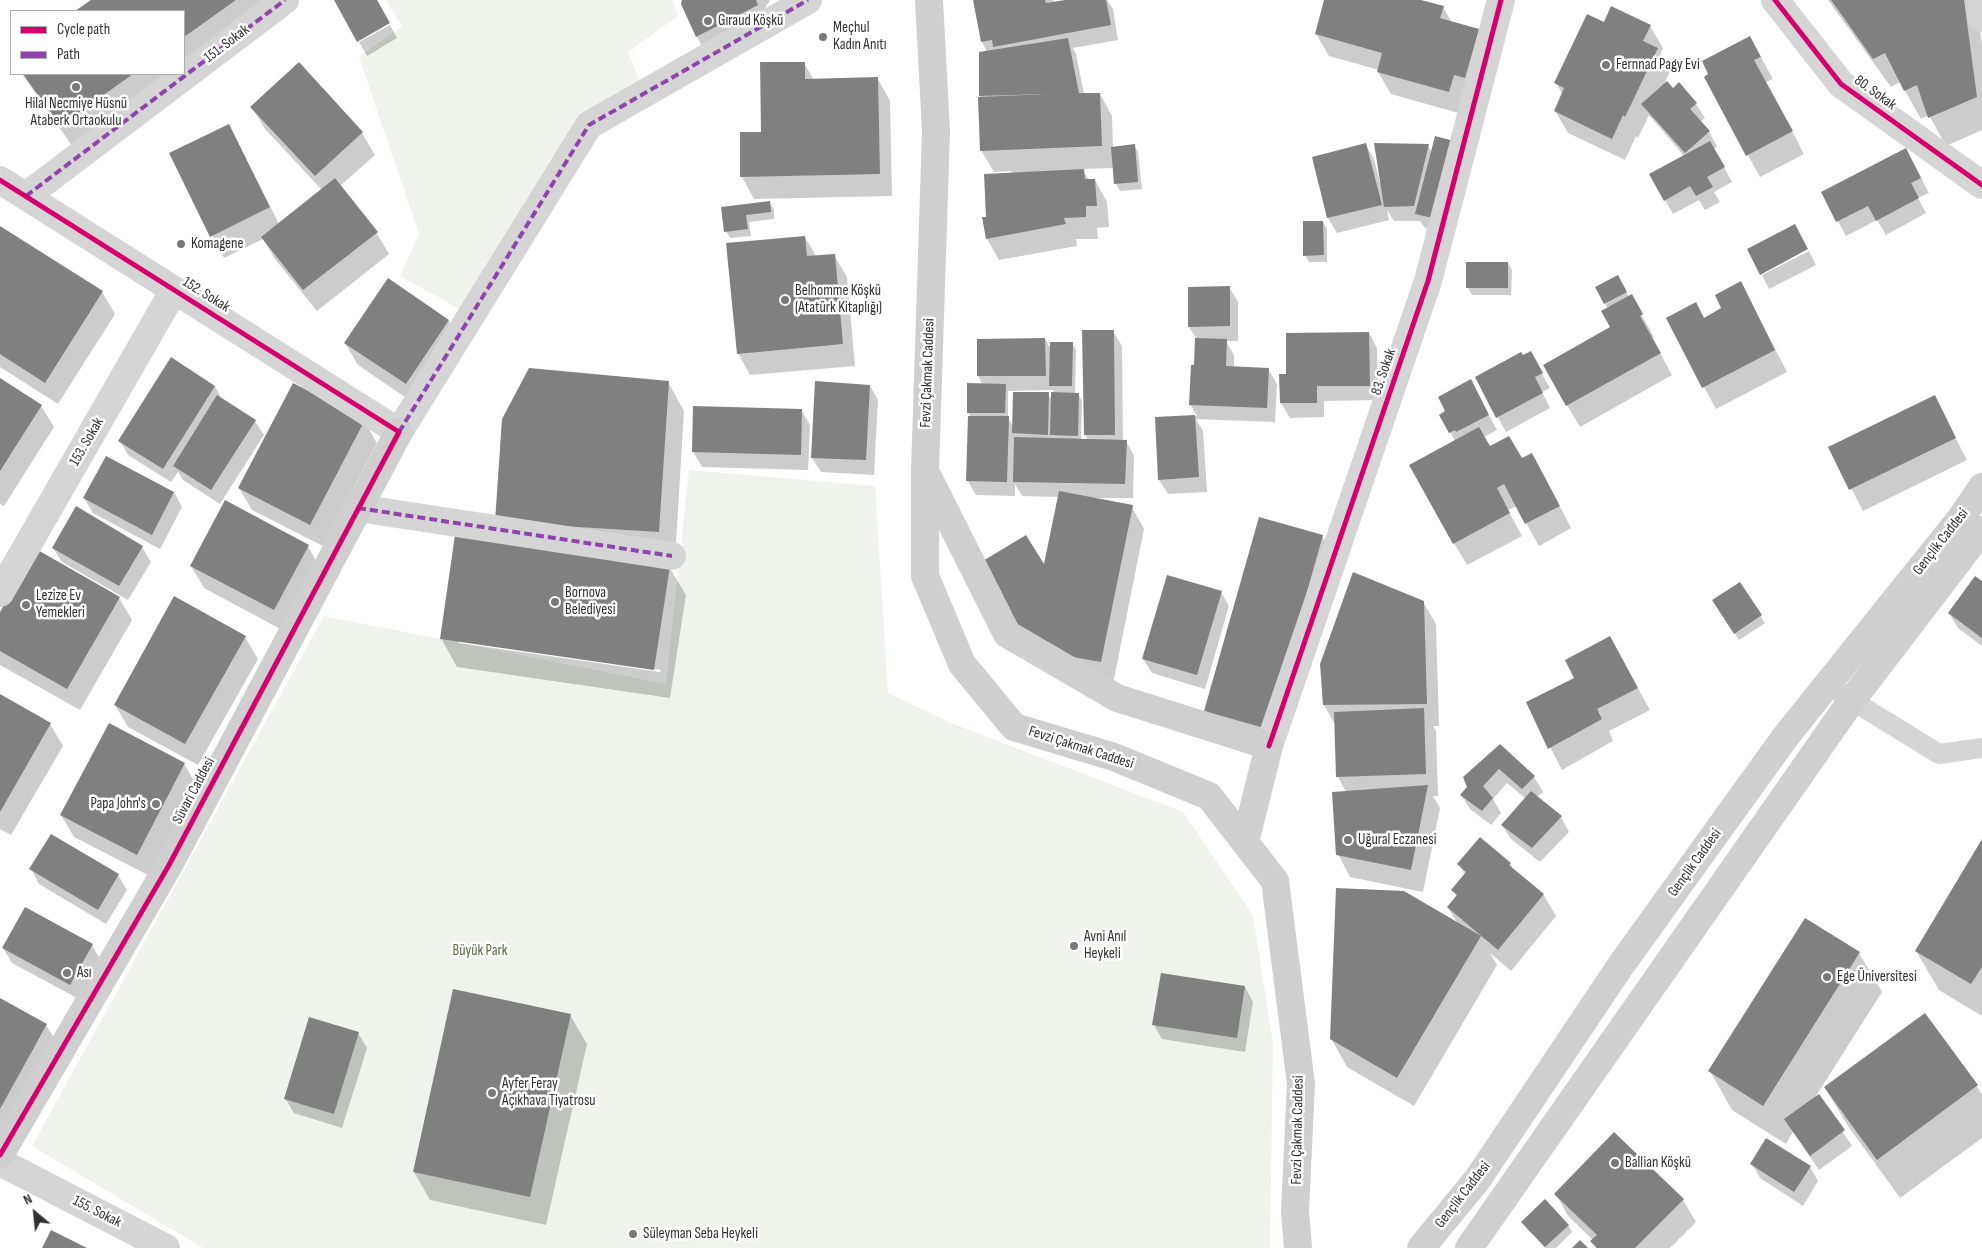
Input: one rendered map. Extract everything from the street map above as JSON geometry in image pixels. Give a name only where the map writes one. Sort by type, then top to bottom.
[{"type":"main road","name":"Fevzi Çakmak Caddesi","points":[[929,0],[936,131],[925,471],[925,576],[962,664],[1014,727],[1114,757],[1209,796],[1275,881],[1301,1084],[1295,1211],[1298,1248]]},
{"type":"main road","name":"Süvari Caddesi","points":[[0,1155],[169,865],[398,432]]},
{"type":"main road","points":[[925,471],[1007,634],[1118,698],[1269,746],[1245,842]]},
{"type":"main road","name":"Gençlik Caddesi","points":[[1421,1248],[1476,1180],[1621,965],[1786,736],[1961,518],[1982,487]]},
{"type":"main road","name":"Gençlik Caddesi","points":[[1469,1248],[1852,700],[1982,530]]},
{"type":"street","name":"151. Sokak","points":[[26,196],[284,0]]},
{"type":"street","points":[[398,432],[589,125],[808,0]]},
{"type":"street","name":"83. Sokak","points":[[1269,746],[1428,281],[1502,0]]},
{"type":"street","name":"80. Sokak","points":[[1775,0],[1841,84],[1982,185]]},
{"type":"street","points":[[1980,0],[1982,18]]},
{"type":"street","name":"152. Sokak","points":[[0,180],[398,432]]},
{"type":"street","name":"153. Sokak","points":[[0,593],[174,290]]},
{"type":"street","points":[[358,508],[672,556]]},
{"type":"street","name":"155. Sokak","points":[[0,1162],[166,1248]]},
{"type":"lane","points":[[1828,685],[1939,754],[1982,748]]},
{"type":"green space","points":[[386,0],[672,0],[678,16],[628,52],[640,81],[461,310],[400,276],[419,234],[359,57],[402,26]]},
{"type":"green space","name":"Büyük Park","points":[[689,470],[875,486],[888,693],[951,723],[1183,812],[1253,915],[1273,1043],[1270,1248],[203,1248],[32,1146],[324,616],[666,684]]},
{"type":"building","points":[[91,0],[236,0],[185,36],[185,10],[76,10]]},
{"type":"building","points":[[334,0],[377,0],[390,23],[357,42]]},
{"type":"building","name":"Gıraud Köşkü","points":[[682,0],[756,0],[758,5],[696,37],[681,4]]},
{"type":"building","points":[[973,0],[1045,0],[1046,3],[1065,0],[1106,0],[1111,25],[993,47],[992,40],[981,42]]},
{"type":"building","points":[[1324,0],[1421,0],[1444,6],[1440,18],[1479,29],[1465,78],[1454,75],[1449,92],[1377,72],[1382,53],[1315,34]]},
{"type":"building","points":[[1831,0],[1964,0],[1977,97],[1928,118],[1917,85],[1904,91],[1885,53],[1873,59]]},
{"type":"building","name":"Fernnad Pagy Evi","points":[[1611,6],[1651,25],[1643,41],[1658,48],[1625,117],[1623,115],[1612,139],[1554,111],[1564,88],[1554,83],[1587,14],[1604,22]]},
{"type":"building","points":[[1750,36],[1761,57],[1754,60],[1793,131],[1746,156],[1704,77],[1708,74],[1702,61]]},
{"type":"building","points":[[1068,38],[1079,93],[1100,93],[1102,146],[980,151],[978,97],[1046,94],[979,96],[979,52]]},
{"type":"building","points":[[299,62],[363,132],[315,176],[250,107]]},
{"type":"building","points":[[760,62],[805,62],[805,79],[878,77],[880,174],[740,177],[740,132],[761,132]]},
{"type":"building","points":[[24,75],[132,75],[60,126]]},
{"type":"building","points":[[1667,81],[1673,88],[1679,82],[1697,103],[1690,109],[1710,131],[1685,153],[1641,104]]},
{"type":"building","points":[[229,124],[270,207],[210,237],[169,153]]},
{"type":"building","points":[[1435,136],[1454,141],[1433,218],[1415,214]]},
{"type":"building","points":[[1710,141],[1725,167],[1707,177],[1713,187],[1696,196],[1690,186],[1664,201],[1649,174]]},
{"type":"building","points":[[1366,143],[1382,205],[1327,218],[1312,157]]},
{"type":"building","points":[[1374,143],[1429,144],[1414,206],[1384,207]]},
{"type":"building","points":[[1135,144],[1138,182],[1114,184],[1111,147]]},
{"type":"building","points":[[1906,148],[1921,178],[1911,183],[1919,198],[1876,221],[1868,206],[1836,222],[1821,192]]},
{"type":"building","points":[[1084,169],[1085,179],[1095,179],[1097,206],[1086,206],[1086,217],[1064,218],[1066,224],[986,239],[982,217],[986,217],[984,174]]},
{"type":"building","points":[[335,178],[378,232],[303,290],[261,237]]},
{"type":"building","points":[[770,201],[771,212],[746,215],[748,229],[724,232],[721,207]]},
{"type":"building","points":[[1303,221],[1323,221],[1324,255],[1303,256]]},
{"type":"building","points":[[1795,224],[1808,249],[1760,275],[1747,249]]},
{"type":"building","points":[[0,226],[103,291],[45,383],[0,354]]},
{"type":"building","name":"Belhomme Köşkü (Atatürk Kitaplığı)","points":[[805,236],[807,256],[835,254],[843,344],[737,354],[726,243]]},
{"type":"building","points":[[1466,262],[1508,262],[1508,288],[1466,288]]},
{"type":"building","points":[[1618,275],[1627,292],[1604,304],[1595,287]]},
{"type":"building","points":[[388,278],[449,320],[406,384],[344,343]]},
{"type":"building","points":[[1741,281],[1775,350],[1702,388],[1666,318],[1696,302],[1704,318],[1721,308],[1715,295]]},
{"type":"building","points":[[1230,286],[1230,326],[1188,327],[1188,287]]},
{"type":"building","points":[[1632,294],[1643,314],[1640,316],[1661,353],[1566,406],[1543,365],[1610,327],[1601,311]]},
{"type":"building","points":[[1082,330],[1114,330],[1115,435],[1084,435]]},
{"type":"building","points":[[1369,332],[1370,386],[1317,386],[1317,403],[1280,403],[1279,374],[1286,374],[1286,333]]},
{"type":"building","points":[[1045,338],[1046,376],[977,376],[977,339]]},
{"type":"building","points":[[1195,338],[1227,339],[1226,366],[1269,368],[1267,408],[1189,405],[1191,365],[1194,365]]},
{"type":"building","points":[[1050,342],[1073,342],[1072,386],[1049,386]]},
{"type":"building","points":[[1531,351],[1543,373],[1535,377],[1543,393],[1496,418],[1475,377],[1521,352],[1523,355]]},
{"type":"building","points":[[171,357],[215,386],[163,469],[118,441]]},
{"type":"building","points":[[529,368],[669,381],[659,532],[495,522],[502,419]]},
{"type":"building","points":[[0,378],[42,405],[0,471]]},
{"type":"building","points":[[1471,379],[1489,415],[1456,432],[1455,430],[1449,433],[1439,415],[1445,411],[1438,397]]},
{"type":"building","points":[[815,381],[870,385],[866,460],[811,458]]},
{"type":"building","points":[[293,383],[365,420],[310,525],[238,488]]},
{"type":"building","points":[[967,383],[1006,384],[1005,413],[967,413]]},
{"type":"building","points":[[1013,392],[1049,392],[1048,435],[1012,433]]},
{"type":"building","points":[[1051,392],[1079,393],[1078,436],[1050,435]]},
{"type":"building","points":[[217,395],[256,420],[211,490],[173,466]]},
{"type":"building","points":[[1935,395],[1956,438],[1849,490],[1828,447]]},
{"type":"building","points":[[693,406],[802,409],[801,455],[692,452]]},
{"type":"building","points":[[1195,415],[1199,477],[1158,480],[1155,417]]},
{"type":"building","points":[[968,416],[1009,416],[1007,482],[966,481]]},
{"type":"building","points":[[1479,427],[1490,446],[1509,436],[1522,458],[1532,453],[1560,506],[1525,524],[1504,484],[1497,488],[1510,513],[1453,544],[1409,465]]},
{"type":"building","points":[[1014,437],[1127,440],[1125,484],[1013,482]]},
{"type":"building","points":[[106,456],[174,492],[152,535],[83,498]]},
{"type":"building","points":[[1059,491],[1133,505],[1101,662],[1068,656],[1014,622],[978,564],[1026,535],[1044,564]]},
{"type":"building","points":[[225,500],[309,545],[274,610],[190,566]]},
{"type":"building","points":[[76,506],[143,546],[119,586],[52,548]]},
{"type":"building","points":[[1259,517],[1323,535],[1268,729],[1204,711]]},
{"type":"building","name":"Bornova Belediyesi","points":[[455,535],[670,566],[654,670],[440,639]]},
{"type":"building","points":[[36,549],[120,597],[67,689],[0,651],[0,612]]},
{"type":"building","points":[[1353,572],[1424,601],[1427,704],[1323,705],[1320,664]]},
{"type":"building","points":[[1167,575],[1222,591],[1197,675],[1142,659]]},
{"type":"building","points":[[1975,576],[1982,581],[1982,638],[1948,613]]},
{"type":"building","points":[[1740,582],[1762,615],[1734,634],[1712,600]]},
{"type":"building","points":[[174,596],[246,636],[185,744],[114,705]]},
{"type":"building","points":[[1610,636],[1638,688],[1597,709],[1602,719],[1548,749],[1526,702],[1574,678],[1565,660]]},
{"type":"building","points":[[0,694],[51,723],[0,812]]},
{"type":"building","points":[[1424,708],[1426,774],[1336,777],[1334,712]]},
{"type":"building","points":[[109,723],[185,763],[137,855],[60,815]]},
{"type":"building","points":[[1500,744],[1535,776],[1522,789],[1499,769],[1483,786],[1493,798],[1482,811],[1460,795],[1467,787],[1463,777]]},
{"type":"building","points":[[1428,785],[1411,870],[1336,855],[1332,792]]},
{"type":"building","points":[[1531,791],[1562,816],[1532,848],[1501,825]]},
{"type":"building","points":[[51,834],[119,874],[98,910],[29,869]]},
{"type":"building","points":[[1480,837],[1511,863],[1509,865],[1544,894],[1498,950],[1447,907],[1457,895],[1451,890],[1466,872],[1457,864]]},
{"type":"building","points":[[1982,839],[1982,967],[1971,984],[1915,951]]},
{"type":"building","points":[[1336,888],[1404,891],[1481,936],[1397,1078],[1330,1039]]},
{"type":"building","points":[[25,907],[93,944],[70,985],[2,948]]},
{"type":"building","points":[[1805,918],[1860,952],[1763,1106],[1708,1071]]},
{"type":"building","points":[[1161,973],[1245,986],[1237,1038],[1152,1025]]},
{"type":"building","name":"Ayfer Feray Açıkhava Tiyatrosu","points":[[453,989],[571,1014],[530,1197],[413,1172]]},
{"type":"building","points":[[0,998],[47,1024],[0,1109]]},
{"type":"building","points":[[1925,1013],[1978,1085],[1877,1160],[1824,1087]]},
{"type":"building","points":[[309,1017],[359,1032],[334,1114],[284,1099]]},
{"type":"building","points":[[1819,1094],[1845,1130],[1810,1156],[1784,1119]]},
{"type":"building","name":"Ballian Köşkü","points":[[1614,1132],[1684,1199],[1635,1248],[1597,1248],[1590,1241],[1597,1235],[1554,1194]]},
{"type":"building","points":[[1766,1138],[1811,1166],[1794,1192],[1750,1164]]},
{"type":"building","points":[[1545,1199],[1569,1225],[1545,1247],[1521,1222]]},
{"type":"building","points":[[51,1230],[87,1248],[42,1248]]},
{"type":"building","points":[[1580,1240],[1588,1248],[1572,1248]]},
{"type":"marked path","points":[[26,196],[285,0]]},
{"type":"marked path","points":[[399,432],[589,125],[808,0]]},
{"type":"marked path","points":[[358,508],[672,556]]},
{"type":"cycle path","points":[[1269,746],[1428,281],[1501,0]]},
{"type":"cycle path","points":[[1775,0],[1841,84],[1982,185]]},
{"type":"cycle path","points":[[0,180],[399,432],[169,865],[0,1155]]},
{"type":"place","name":"Gıraud Köşkü","points":[[708,21]]},
{"type":"place","name":"Meçhul Kadın Anıtı","points":[[823,37]]},
{"type":"place","name":"Fernnad Pagy Evi","points":[[1606,65]]},
{"type":"place","name":"Hilal Necmiye Hüsnü Ataberk Ortaokulu","points":[[76,87]]},
{"type":"place","name":"Komagene","points":[[181,244]]},
{"type":"place","name":"Belhomme Köşkü (Atatürk Kitaplığı)","points":[[785,300]]},
{"type":"place","name":"Bornova Belediyesi","points":[[555,602]]},
{"type":"place","name":"Lezize Ev Yemekleri","points":[[26,605]]},
{"type":"place","name":"Papa John's","points":[[156,804]]},
{"type":"place","name":"Uğural Eczanesi","points":[[1348,840]]},
{"type":"place","name":"Avni Anıl Heykeli","points":[[1074,946]]},
{"type":"place","name":"Ası","points":[[67,973]]},
{"type":"place","name":"Ege Üniversitesi","points":[[1827,977]]},
{"type":"place","name":"Ayfer Feray Açıkhava Tiyatrosu","points":[[492,1093]]},
{"type":"place","name":"Ballian Köşkü","points":[[1615,1163]]},
{"type":"place","name":"Süleyman Seba Heykeli","points":[[633,1234]]}]
